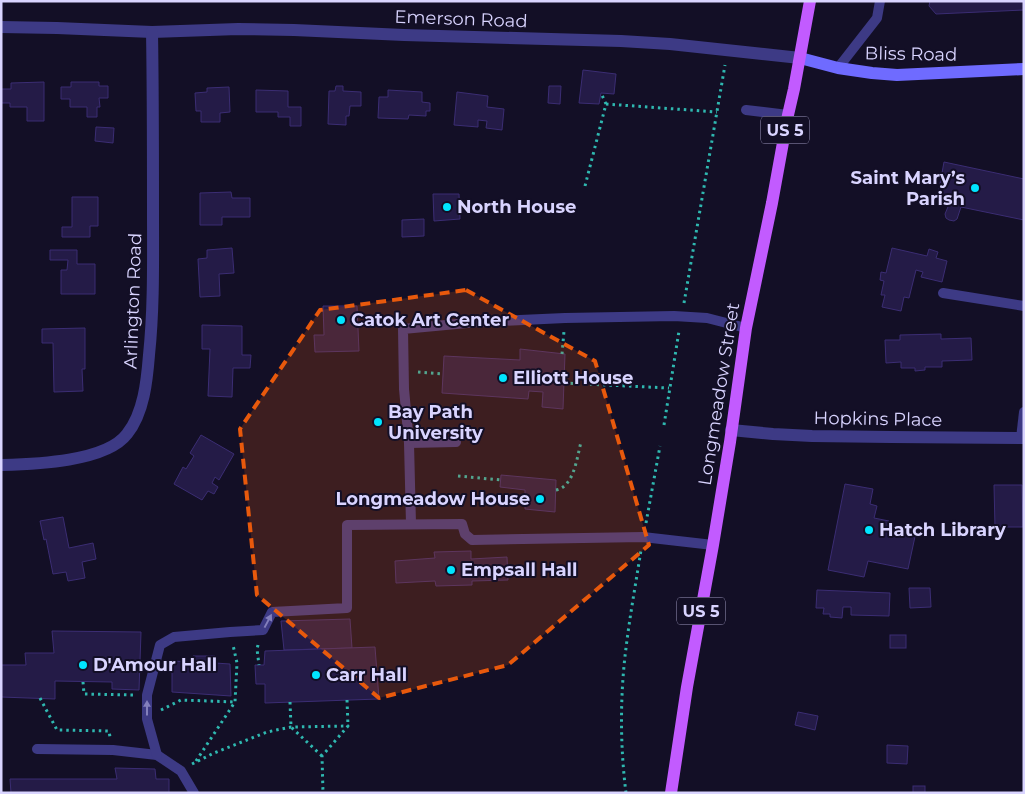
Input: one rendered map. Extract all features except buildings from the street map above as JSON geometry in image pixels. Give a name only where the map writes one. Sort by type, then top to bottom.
[{"type":"main road","name":"Longmeadow Street","points":[[671,793],[687,687],[713,545],[746,328],[772,203],[810,1]]},
{"type":"main road","name":"Bliss Road","points":[[800,58],[838,68],[897,75],[1024,69]]},
{"type":"street","name":"Emerson Road","points":[[1,28],[152,32],[238,29],[294,30],[621,41],[670,44],[800,58]]},
{"type":"street","name":"Arlington Road","points":[[1,465],[67,460],[99,452],[114,446],[127,435],[137,416],[147,382],[152,329],[152,32]]},
{"type":"street","name":"Hopkins Place","points":[[731,430],[803,435],[1022,438]]},
{"type":"lane","points":[[838,68],[877,18],[880,1]]},
{"type":"lane","points":[[746,110],[788,115]]},
{"type":"lane","points":[[943,293],[1024,306]]},
{"type":"lane","points":[[411,524],[403,329],[478,322],[674,316],[707,318],[746,328]]},
{"type":"lane","points":[[1022,438],[1024,412]]},
{"type":"lane","points":[[409,443],[456,442]]},
{"type":"lane","points":[[157,755],[147,719],[147,695],[160,645],[174,637],[263,630],[272,612],[347,608],[347,525],[462,524],[465,534],[472,540],[643,537],[713,545]]},
{"type":"lane","points":[[37,749],[113,750],[157,755],[181,771],[194,793]]},
{"type":"path","points":[[684,303],[726,58]]},
{"type":"path","points":[[585,186],[606,104],[601,93]]},
{"type":"path","points":[[606,104],[717,112]]},
{"type":"path","points":[[562,354],[565,318]]},
{"type":"path","points":[[664,424],[680,325]]},
{"type":"path","points":[[404,371],[443,374]]},
{"type":"path","points":[[564,383],[669,388]]},
{"type":"path","points":[[556,490],[565,485],[574,473],[581,442]]},
{"type":"path","points":[[645,528],[660,446]]},
{"type":"path","points":[[458,476],[501,480]]},
{"type":"path","points":[[626,793],[622,745],[622,696],[626,648],[642,546]]},
{"type":"path","points":[[259,665],[257,649],[263,630]]},
{"type":"path","points":[[195,762],[235,702],[237,663],[230,632]]},
{"type":"path","points":[[84,682],[84,694],[147,695]]},
{"type":"path","points":[[40,698],[57,730],[109,731],[113,750]]},
{"type":"path","points":[[147,719],[181,700],[235,702]]},
{"type":"path","points":[[323,793],[322,756],[348,726],[347,700]]},
{"type":"path","points":[[290,702],[291,727],[322,756]]},
{"type":"path","points":[[181,771],[195,762],[267,732],[291,727],[348,726]]},
{"type":"highlighted area","points":[[466,290],[595,361],[649,545],[508,665],[379,698],[257,595],[240,429],[320,310]]},
{"type":"place","name":"Saint Mary’s Parish","points":[[975,188]]},
{"type":"place","name":"North House","points":[[447,207]]},
{"type":"place","name":"Catok Art Center","points":[[341,320]]},
{"type":"place","name":"Elliott House","points":[[503,378]]},
{"type":"place","name":"Bay Path University","points":[[378,422]]},
{"type":"place","name":"Longmeadow House","points":[[540,499]]},
{"type":"place","name":"Hatch Library","points":[[869,530]]},
{"type":"place","name":"Empsall Hall","points":[[451,570]]},
{"type":"place","name":"D'Amour Hall","points":[[83,665]]},
{"type":"place","name":"Carr Hall","points":[[316,675]]}]
